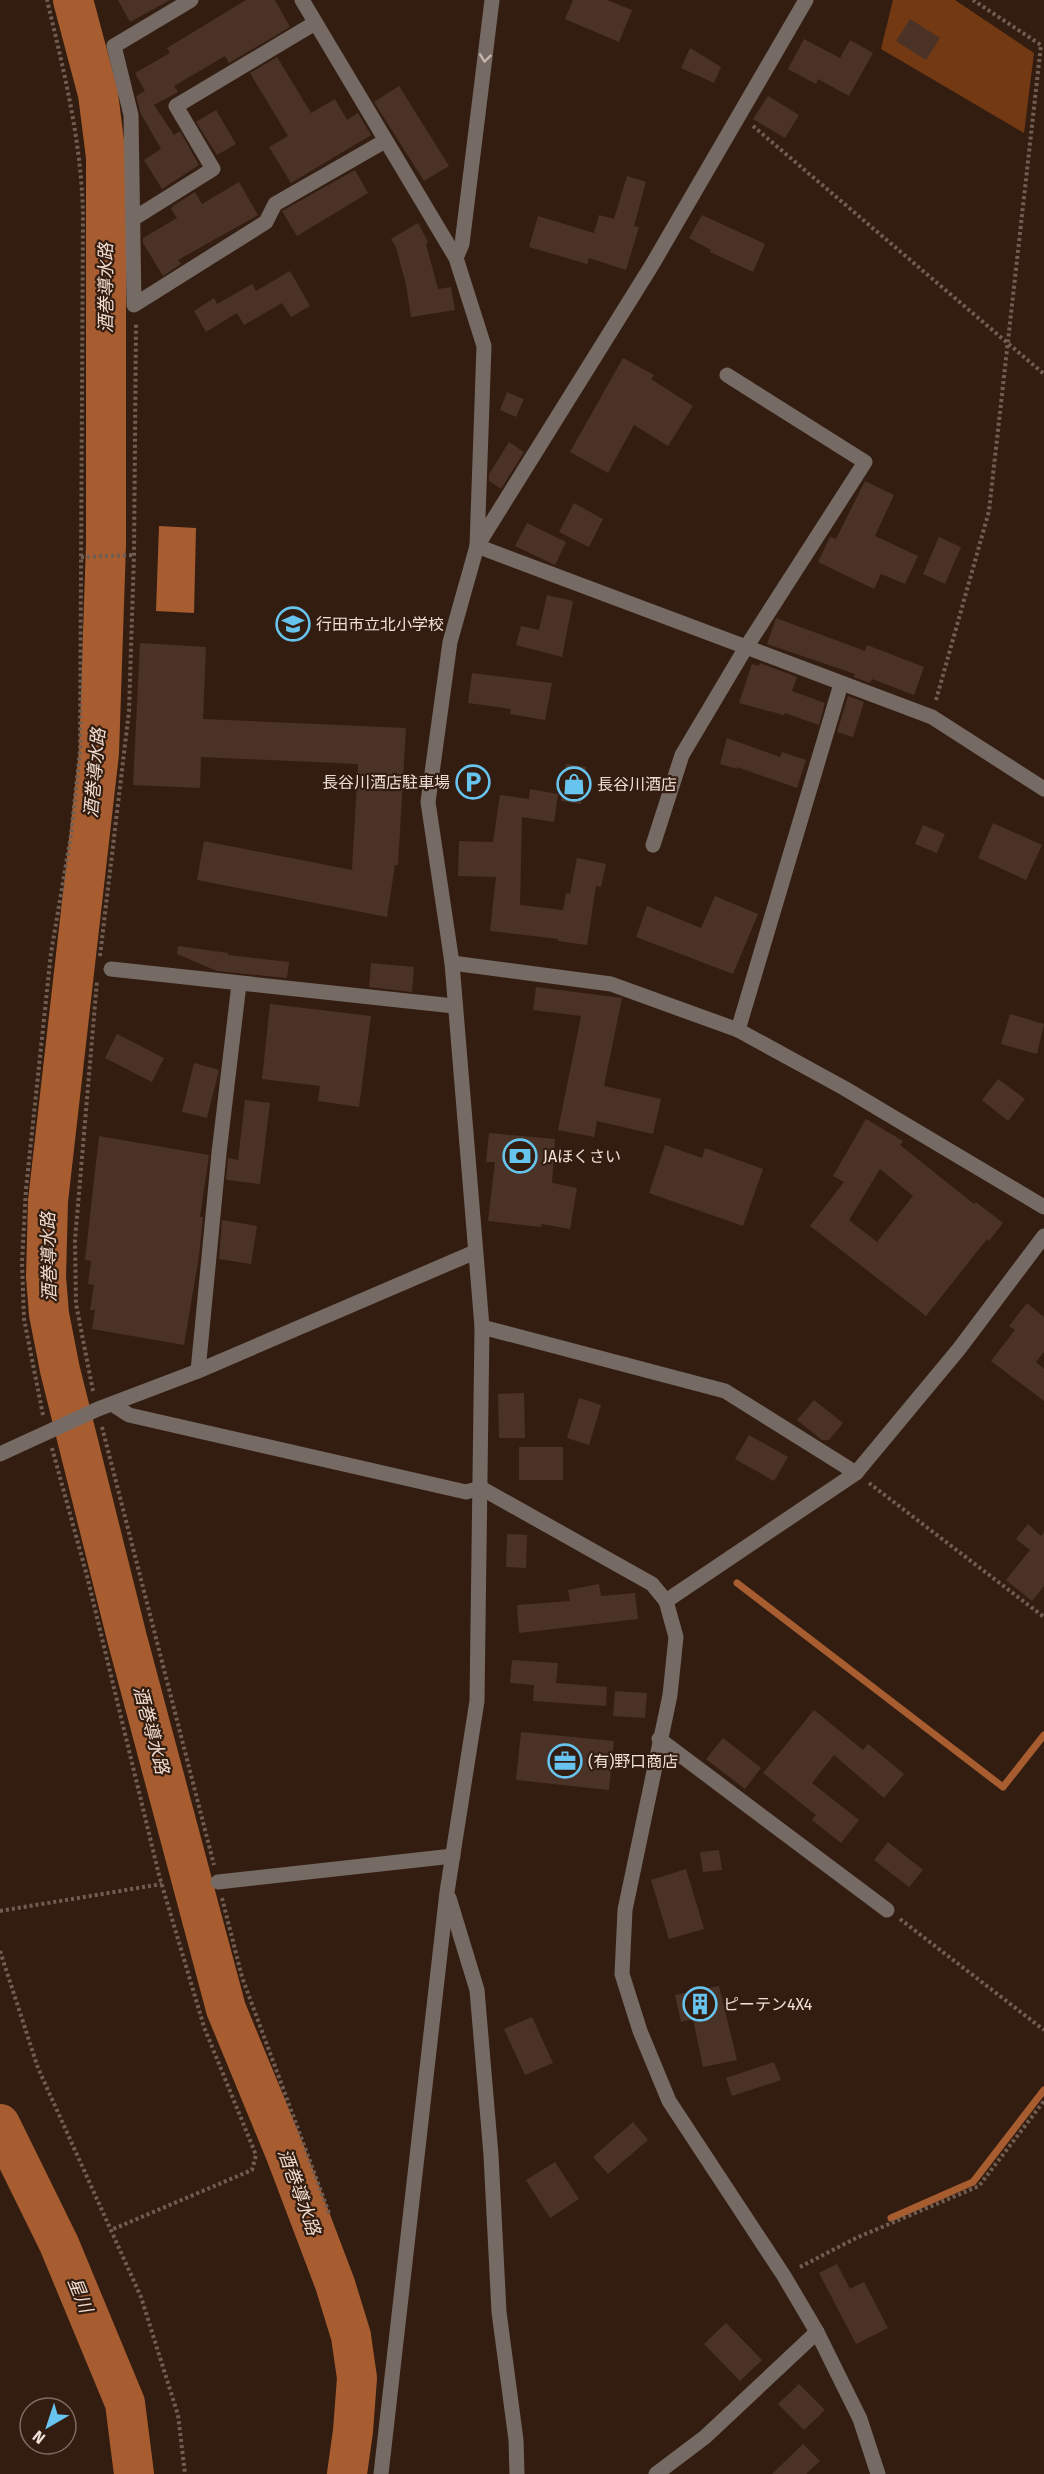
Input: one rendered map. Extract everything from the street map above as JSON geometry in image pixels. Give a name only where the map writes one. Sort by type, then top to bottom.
[{"type":"street","points":[[134,305],[131,115],[114,46],[191,0]]},
{"type":"street","points":[[302,0],[456,258],[484,346],[477,546],[450,642],[428,802],[452,963],[482,1327],[477,1701],[447,1892],[381,2474]]},
{"type":"street","points":[[456,258],[462,244],[492,0]]},
{"type":"street","points":[[477,546],[652,265],[806,0]]},
{"type":"street","points":[[133,219],[213,168],[176,106],[315,23]]},
{"type":"street","points":[[134,305],[266,222],[275,204],[385,141]]},
{"type":"street","points":[[653,845],[682,755],[745,649],[866,462],[727,375]]},
{"type":"street","points":[[477,546],[745,649],[932,717],[1044,789]]},
{"type":"street","points":[[738,1030],[841,684]]},
{"type":"street","points":[[452,963],[611,984],[738,1030],[844,1088],[1044,1207]]},
{"type":"street","points":[[111,969],[454,1006]]},
{"type":"street","points":[[198,1371],[219,1153],[239,984]]},
{"type":"street","points":[[666,1601],[856,1473],[959,1349],[1044,1236]]},
{"type":"street","points":[[0,1454],[101,1408],[198,1371],[475,1252]]},
{"type":"street","points":[[482,1327],[725,1391],[856,1473]]},
{"type":"street","points":[[101,1408],[466,1492],[481,1488],[652,1584],[666,1601],[676,1636],[670,1695],[625,1910],[622,1974],[640,2031],[669,2101],[784,2276],[817,2332],[860,2419],[878,2474]]},
{"type":"street","points":[[659,1739],[887,1910]]},
{"type":"street","points":[[218,1882],[453,1856]]},
{"type":"street","points":[[447,1892],[477,1990],[491,2155],[498,2312],[516,2440],[517,2474]]},
{"type":"street","points":[[656,2474],[705,2437],[817,2332]]},
{"type":"path","points":[[47,0],[72,105],[82,165],[80,751],[71,835],[51,953],[26,1189],[22,1262],[24,1319],[34,1378],[51,1431],[162,1884],[204,2027],[256,2155],[252,2170],[111,2230]]},
{"type":"path","points":[[932,717],[989,511],[1041,45],[974,0]]},
{"type":"path","points":[[739,113],[1008,346],[1044,374]]},
{"type":"path","points":[[100,957],[129,711],[138,334],[134,305]]},
{"type":"path","points":[[81,557],[134,555]]},
{"type":"path","points":[[97,979],[75,1240],[76,1304],[242,1977],[329,2213]]},
{"type":"path","points":[[856,1473],[1044,1617]]},
{"type":"path","points":[[0,1911],[162,1884]]},
{"type":"path","points":[[887,1910],[1044,2030]]},
{"type":"path","points":[[0,1952],[38,2068],[141,2297],[178,2415],[185,2474]]},
{"type":"path","points":[[784,2276],[856,2238],[980,2186],[1044,2101]]},
{"type":"shaded area","points":[[893,0],[955,0],[1034,53],[1024,133],[881,49]]},
{"type":"shaded area","points":[[159,526],[196,528],[194,613],[156,611]]},
{"type":"building","points":[[118,0],[170,0],[130,22]]},
{"type":"building","points":[[246,0],[275,0],[290,27],[229,63],[225,56],[174,86],[178,92],[154,105],[174,135],[180,131],[199,165],[162,189],[144,160],[161,149],[141,114],[136,96],[145,91],[135,73],[170,53],[167,48]]},
{"type":"building","points":[[573,0],[607,0],[632,10],[619,42],[565,19]]},
{"type":"building","points":[[910,19],[940,38],[926,60],[896,41]]},
{"type":"building","points":[[804,39],[840,58],[850,40],[873,53],[849,96],[818,79],[816,84],[788,69]]},
{"type":"building","points":[[690,48],[721,67],[714,83],[681,68]]},
{"type":"building","points":[[277,57],[311,113],[335,99],[347,120],[358,113],[371,135],[291,183],[269,147],[288,136],[250,73]]},
{"type":"building","points":[[399,86],[449,166],[424,181],[374,102]]},
{"type":"building","points":[[768,96],[799,115],[785,138],[753,119]]},
{"type":"building","points":[[216,110],[236,144],[217,155],[196,122]]},
{"type":"building","points":[[355,170],[368,193],[297,236],[282,211]]},
{"type":"building","points":[[627,176],[646,182],[634,226],[639,227],[626,270],[589,258],[587,264],[529,247],[538,216],[594,233],[599,215],[614,219]]},
{"type":"building","points":[[239,182],[258,215],[178,260],[181,264],[163,276],[143,243],[143,238],[177,218],[171,209],[173,206],[195,192],[202,204]]},
{"type":"building","points":[[702,215],[765,244],[753,272],[710,252],[711,250],[689,238]]},
{"type":"building","points":[[418,223],[428,242],[426,244],[438,289],[451,287],[455,310],[411,317],[406,285],[396,247],[391,239]]},
{"type":"building","points":[[290,271],[310,306],[291,317],[282,303],[244,325],[237,313],[206,332],[194,311],[214,298],[217,304],[252,284],[256,291]]},
{"type":"building","points":[[623,358],[654,375],[651,379],[693,406],[668,446],[634,425],[608,473],[570,452]]},
{"type":"building","points":[[507,392],[524,399],[516,417],[500,410]]},
{"type":"building","points":[[509,442],[524,452],[501,489],[489,481],[489,474]]},
{"type":"building","points":[[865,481],[894,495],[875,536],[918,556],[905,584],[881,574],[874,589],[818,562],[830,537],[836,539]]},
{"type":"building","points":[[574,503],[603,519],[589,547],[559,532]]},
{"type":"building","points":[[527,523],[566,542],[555,565],[515,546]]},
{"type":"building","points":[[939,537],[961,547],[945,584],[923,574]]},
{"type":"building","points":[[547,595],[573,601],[562,657],[516,645],[521,626],[539,630]]},
{"type":"building","points":[[776,618],[865,651],[867,645],[924,667],[914,695],[872,679],[870,683],[854,677],[855,674],[767,644]]},
{"type":"building","points":[[140,643],[206,647],[203,719],[406,728],[398,865],[395,865],[387,917],[197,880],[204,841],[352,870],[358,764],[201,757],[200,788],[133,785]]},
{"type":"building","points":[[760,663],[797,677],[792,691],[825,703],[819,725],[785,713],[784,715],[739,703],[752,664],[759,666]]},
{"type":"building","points":[[472,673],[552,683],[545,720],[510,714],[511,709],[468,703]]},
{"type":"building","points":[[848,696],[864,702],[853,737],[837,732]]},
{"type":"building","points":[[727,738],[780,757],[782,752],[806,760],[797,788],[737,767],[737,769],[720,764]]},
{"type":"building","name":"長谷川酒店","points":[[566,764],[586,767],[581,804],[561,801]]},
{"type":"building","points":[[530,789],[558,794],[554,822],[522,817],[520,905],[563,910],[566,893],[570,894],[577,858],[606,864],[601,887],[596,886],[587,945],[490,931],[496,877],[458,876],[459,841],[493,842],[500,795],[529,799]]},
{"type":"building","points":[[993,823],[1042,845],[1026,880],[978,858]]},
{"type":"building","points":[[923,825],[945,834],[937,853],[915,844]]},
{"type":"building","points":[[715,896],[758,914],[733,974],[636,937],[647,906],[701,928]]},
{"type":"building","points":[[178,946],[289,962],[287,978],[217,971],[177,954]]},
{"type":"building","points":[[371,963],[414,967],[412,992],[369,987]]},
{"type":"building","points":[[536,987],[622,998],[604,1086],[661,1099],[653,1134],[597,1121],[594,1137],[558,1130],[581,1016],[533,1010]]},
{"type":"building","points":[[270,1004],[371,1016],[359,1107],[318,1101],[320,1086],[262,1079]]},
{"type":"building","points":[[1010,1014],[1044,1024],[1037,1054],[1001,1044]]},
{"type":"building","points":[[117,1034],[164,1058],[152,1082],[105,1058]]},
{"type":"building","points":[[194,1063],[219,1070],[207,1118],[182,1112]]},
{"type":"building","points":[[998,1079],[1025,1099],[1008,1121],[982,1100]]},
{"type":"building","points":[[245,1100],[270,1103],[260,1184],[226,1180],[228,1158],[238,1160]]},
{"type":"building","points":[[866,1119],[903,1141],[900,1145],[974,1204],[976,1202],[1003,1223],[989,1241],[987,1239],[926,1316],[810,1226],[844,1182],[833,1176]],"holes":[[[880,1169],[913,1196],[877,1242],[849,1220]]]},
{"type":"building","points":[[489,1133],[555,1139],[552,1183],[577,1188],[570,1229],[542,1224],[541,1227],[488,1221],[495,1162],[486,1162]]},
{"type":"building","points":[[99,1136],[209,1155],[200,1217],[203,1217],[199,1256],[184,1345],[92,1329],[95,1310],[90,1310],[94,1285],[88,1284],[91,1261],[85,1260]]},
{"type":"building","points":[[665,1145],[702,1158],[705,1148],[763,1169],[743,1226],[649,1193]]},
{"type":"building","points":[[222,1220],[257,1226],[251,1264],[219,1259]]},
{"type":"building","points":[[1027,1303],[1044,1317],[1044,1352],[1036,1362],[1044,1369],[1044,1401],[991,1361],[1015,1330],[1009,1326]]},
{"type":"building","points":[[524,1393],[525,1438],[499,1438],[498,1394]]},
{"type":"building","points":[[579,1398],[601,1405],[589,1445],[567,1438]]},
{"type":"building","points":[[814,1400],[843,1423],[829,1440],[822,1440],[797,1420]]},
{"type":"building","points":[[749,1435],[788,1457],[774,1481],[735,1459]]},
{"type":"building","points":[[519,1447],[563,1447],[563,1480],[519,1480]]},
{"type":"building","points":[[1028,1524],[1041,1536],[1044,1532],[1044,1586],[1032,1601],[1006,1580],[1030,1550],[1016,1539]]},
{"type":"building","points":[[507,1534],[527,1535],[526,1568],[506,1567]]},
{"type":"building","points":[[599,1584],[601,1596],[635,1593],[638,1619],[519,1633],[517,1605],[570,1601],[568,1590]]},
{"type":"building","points":[[512,1660],[558,1663],[556,1683],[607,1687],[606,1706],[533,1701],[534,1685],[510,1683]]},
{"type":"building","points":[[615,1691],[647,1693],[645,1718],[613,1716]]},
{"type":"building","points":[[814,1710],[863,1750],[868,1744],[904,1774],[884,1798],[834,1755],[812,1783],[859,1820],[841,1843],[812,1820],[816,1815],[763,1773]]},
{"type":"building","name":"(有)野口商店","points":[[521,1732],[614,1741],[609,1790],[516,1780]]},
{"type":"building","points":[[723,1738],[761,1768],[745,1789],[706,1759]]},
{"type":"building","points":[[888,1842],[923,1870],[909,1887],[874,1860]]},
{"type":"building","points":[[719,1850],[722,1870],[703,1872],[700,1852]]},
{"type":"building","points":[[686,1869],[704,1929],[669,1939],[651,1880]]},
{"type":"building","points":[[719,1986],[737,2060],[703,2067],[693,2019],[681,2022],[675,1995]]},
{"type":"building","points":[[532,2017],[553,2063],[525,2075],[504,2029]]},
{"type":"building","points":[[774,2062],[781,2080],[732,2096],[726,2078]]},
{"type":"building","points":[[633,2122],[648,2140],[608,2174],[593,2157]]},
{"type":"building","points":[[555,2162],[579,2199],[550,2218],[526,2180]]},
{"type":"building","points":[[837,2264],[850,2289],[864,2282],[888,2328],[856,2344],[819,2273]]},
{"type":"building","points":[[726,2323],[762,2360],[740,2381],[704,2344]]},
{"type":"building","points":[[799,2384],[825,2410],[804,2430],[778,2404]]},
{"type":"building","points":[[803,2444],[820,2461],[806,2474],[772,2474]]},
{"type":"waterway","name":"酒巻導水路","points":[[73,0],[98,94],[106,157],[106,544],[99,753],[48,1201],[46,1277],[49,1314],[60,1370],[127,1638],[226,2009],[285,2152],[335,2284],[351,2336],[357,2378],[347,2474]]},
{"type":"waterway","points":[[737,1583],[1003,1787],[1044,1735]]},
{"type":"waterway","points":[[891,2218],[973,2182],[1044,2090]]},
{"type":"waterway","name":"星川","points":[[0,2124],[59,2244],[125,2403],[134,2474]]},
{"type":"place","name":"行田市立北小学校","points":[[293,624]]},
{"type":"place","name":"長谷川酒店駐車場","points":[[473,782]]},
{"type":"place","name":"長谷川酒店","points":[[574,784]]},
{"type":"place","name":"JAほくさい","points":[[520,1156]]},
{"type":"place","name":"(有)野口商店","points":[[565,1761]]},
{"type":"place","name":"ピーテン4X4","points":[[700,2004]]}]
